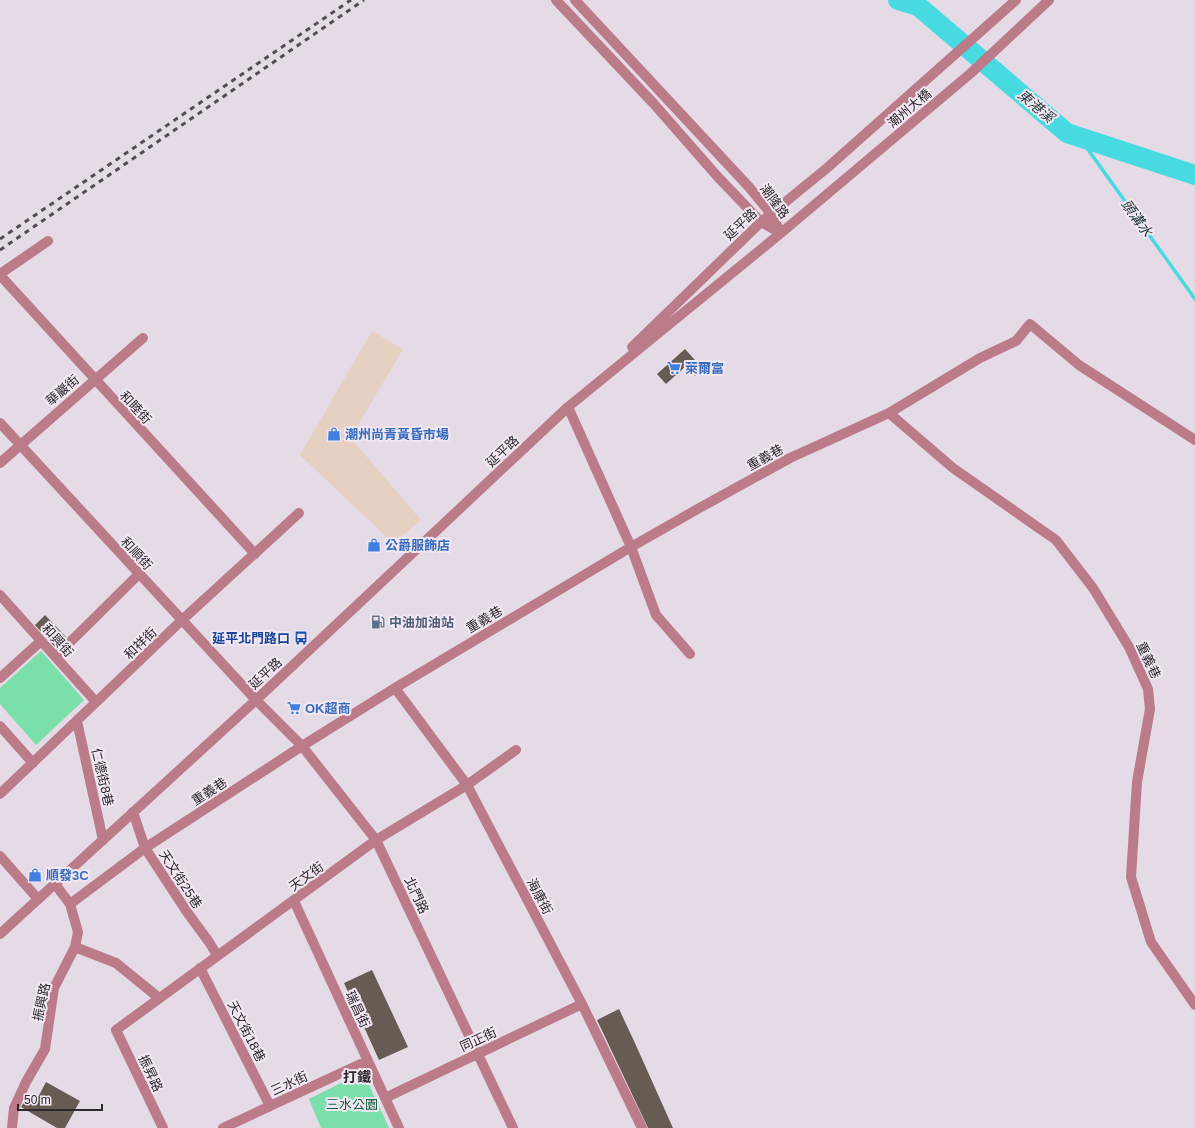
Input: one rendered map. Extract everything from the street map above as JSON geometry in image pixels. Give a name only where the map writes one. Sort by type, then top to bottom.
[{"type":"street","name":"潮隆路","points":[[556,0],[654,104],[717,176],[761,222],[781,232]]},
{"type":"street","name":"潮隆路","points":[[575,0],[771,214],[781,232]]},
{"type":"street","name":"潮州大橋","points":[[780,208],[839,158],[1016,0]]},
{"type":"street","name":"潮州大橋","points":[[781,232],[971,73],[1050,0]]},
{"type":"street","name":"延平路","points":[[581,396],[761,222],[780,208]]},
{"type":"street","name":"延平路","points":[[0,934],[256,700],[568,407],[781,232]]},
{"type":"street","points":[[0,275],[48,241]]},
{"type":"street","name":"和睦街","points":[[0,275],[94,380],[255,554]]},
{"type":"street","name":"重義巷","points":[[70,904],[145,848],[302,746],[395,688],[631,547],[790,458],[889,413],[980,358],[1016,341],[1030,324],[1079,365],[1195,440]]},
{"type":"street","name":"華巖街","points":[[0,463],[142,338]]},
{"type":"street","points":[[568,407],[631,547],[656,615],[690,654]]},
{"type":"street","name":"重義巷","points":[[889,413],[954,468],[1056,540],[1093,588],[1129,648],[1148,689],[1150,709],[1137,782],[1131,877],[1151,942],[1195,1005]]},
{"type":"street","name":"和順街","points":[[0,423],[256,700]]},
{"type":"street","name":"和祥街","points":[[0,794],[182,620],[300,513]]},
{"type":"street","points":[[56,656],[139,574]]},
{"type":"street","name":"和興街","points":[[0,595],[96,702]]},
{"type":"street","points":[[0,678],[41,641]]},
{"type":"street","name":"海康街","points":[[395,688],[467,785],[582,1004],[642,1128]]},
{"type":"street","name":"北門路","points":[[256,700],[302,746],[376,840],[514,1128]]},
{"type":"street","name":"仁德街8巷","points":[[77,721],[103,840]]},
{"type":"street","points":[[0,726],[33,763]]},
{"type":"street","name":"天文街","points":[[116,1030],[376,840],[467,785],[516,750]]},
{"type":"street","name":"天文街25巷","points":[[133,812],[145,848],[187,912],[210,942],[217,955]]},
{"type":"street","points":[[0,856],[38,899]]},
{"type":"street","name":"振興路","points":[[12,1128],[14,1108],[26,1082],[45,1049],[54,988],[75,947],[78,932],[70,904],[55,884]]},
{"type":"street","name":"瑞昌街","points":[[294,901],[399,1128]]},
{"type":"street","points":[[75,947],[116,963],[159,998]]},
{"type":"street","name":"天文街18巷","points":[[200,968],[270,1106]]},
{"type":"street","name":"同正街","points":[[385,1098],[582,1004]]},
{"type":"street","name":"振昇路","points":[[116,1030],[163,1128]]},
{"type":"street","name":"三水街","points":[[223,1128],[367,1061]]},
{"type":"shaded area","name":"潮州尚青黃昏市場","points":[[372,331],[403,349],[358,425],[354,442],[421,520],[393,543],[300,455]]},
{"type":"green space","points":[[41,651],[84,700],[36,745],[0,704],[0,688]]},
{"type":"green space","name":"三水公園","points":[[363,1072],[389,1128],[321,1128],[309,1099]]},
{"type":"building","name":"萊爾富","points":[[685,349],[703,369],[695,376],[686,366],[666,384],[657,374]]},
{"type":"building","points":[[45,615],[66,637],[55,647],[35,625]]},
{"type":"building","points":[[372,970],[408,1047],[379,1060],[344,983]]},
{"type":"building","points":[[619,1009],[673,1128],[648,1128],[597,1020]]},
{"type":"building","points":[[46,1082],[80,1101],[65,1128],[57,1128],[21,1107],[28,1096],[36,1101]]},
{"type":"waterway","name":"東港溪","points":[[898,0],[918,6],[1067,133],[1195,175]]},
{"type":"waterway","name":"頭溝水","points":[[1079,137],[1195,299]]},
{"type":"railway","points":[[0,239],[351,0]]},
{"type":"railway","points":[[0,250],[364,0]]},
{"type":"place","name":"萊爾富","points":[[674,368]]},
{"type":"place","name":"潮州尚青黃昏市場","points":[[334,434]]},
{"type":"place","name":"公爵服飾店","points":[[374,545]]},
{"type":"place","name":"中油加油站","points":[[378,622]]},
{"type":"place","name":"延平北門路口","points":[[301,638]]},
{"type":"place","name":"OK超商","points":[[294,708]]},
{"type":"place","name":"順發3C","points":[[35,875]]},
{"type":"district","name":"打鐵","points":[[357,1077]]}]
